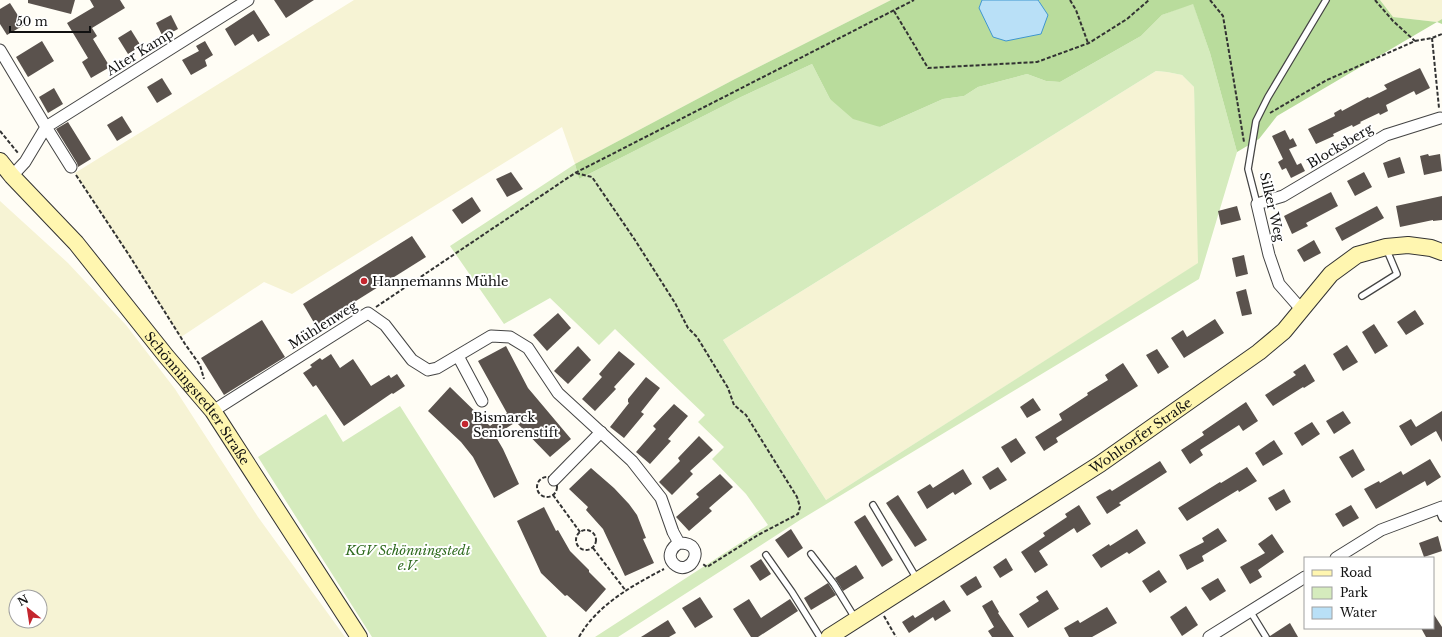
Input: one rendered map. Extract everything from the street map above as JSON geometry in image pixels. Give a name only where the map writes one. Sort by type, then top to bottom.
[{"type":"street","name":"Alter Kamp","points":[[46,127],[248,0]]},
{"type":"street","points":[[0,50],[71,167]]},
{"type":"street","name":"Blocksberg","points":[[1257,204],[1283,196],[1386,135],[1440,118]]},
{"type":"street","points":[[6,171],[25,162],[46,127]]},
{"type":"street","name":"Schönningstedter Straße","points":[[0,161],[6,171],[76,243],[166,356],[213,411],[359,637]]},
{"type":"street","name":"Silker Weg","points":[[1257,204],[1269,255],[1279,284],[1301,309]]},
{"type":"street","name":"Wohltorfer Straße","points":[[829,637],[1100,464],[1259,352],[1284,331],[1331,274],[1357,256],[1386,247],[1408,245],[1431,248],[1442,252]]},
{"type":"street","name":"Mühlenweg","points":[[213,411],[368,313],[385,325],[412,360],[428,370],[437,368],[491,336],[510,337],[528,348],[558,394],[632,461],[661,498],[673,532],[679,543]]},
{"type":"street","points":[[458,356],[482,400]]},
{"type":"street","points":[[554,480],[601,432]]},
{"type":"street","points":[[1338,557],[1381,530],[1440,511]]},
{"type":"street","points":[[686,542],[692,546],[695,551],[695,558],[692,563],[686,567],[680,567],[674,564],[671,558],[671,552],[674,546],[679,543],[686,542]]},
{"type":"street","points":[[1209,637],[1304,578]]},
{"type":"lane","name":"Silker Weg","points":[[1257,204],[1248,168],[1256,121],[1268,97],[1326,0]]},
{"type":"lane","points":[[1362,296],[1397,274],[1386,247]]},
{"type":"lane","points":[[873,505],[918,581]]},
{"type":"lane","points":[[811,554],[834,584],[856,620]]},
{"type":"lane","points":[[766,555],[792,592],[820,637]]},
{"type":"lane","points":[[1250,611],[1266,637]]},
{"type":"path","points":[[368,313],[575,173],[914,0]]},
{"type":"path","points":[[1070,0],[1076,10],[1089,43]]},
{"type":"path","points":[[894,11],[928,68],[1037,62],[1089,43],[1127,19],[1149,0]]},
{"type":"path","points":[[1210,0],[1223,16],[1244,146]]},
{"type":"path","points":[[1375,0],[1393,21],[1415,41]]},
{"type":"path","points":[[1256,121],[1327,80],[1415,41],[1432,38],[1442,34]]},
{"type":"path","points":[[1432,38],[1440,118]]},
{"type":"path","points":[[0,132],[25,162]]},
{"type":"path","points":[[71,167],[200,365],[206,384]]},
{"type":"path","points":[[575,173],[592,177],[636,240],[676,303],[688,328],[697,337],[728,388],[734,405],[746,415],[797,497],[800,506],[798,514],[758,535],[707,567],[695,558]]},
{"type":"path","points":[[553,495],[580,532]]},
{"type":"path","points":[[585,530],[594,534],[596,544],[593,548],[588,550],[579,546],[576,541],[580,532],[585,530]]},
{"type":"path","points":[[593,548],[626,591]]},
{"type":"path","points":[[579,637],[584,628],[606,605],[626,591],[674,564]]},
{"type":"path","points":[[879,606],[896,637]]},
{"type":"shaded area","points":[[354,0],[891,0],[733,80],[575,164],[562,127],[292,294],[264,282],[181,337],[75,173]]},
{"type":"shaded area","points":[[1380,0],[1442,0],[1442,19],[1437,22],[1392,17]]},
{"type":"shaded area","points":[[1156,71],[1182,75],[1194,87],[1199,263],[826,500],[723,340]]},
{"type":"shaded area","points":[[0,201],[68,263],[126,325],[175,389],[258,517],[345,637],[0,637]]},
{"type":"green space","points":[[891,0],[982,0],[979,8],[1040,2],[1038,0],[1380,0],[1393,17],[1437,22],[1277,116],[1259,139],[1237,152],[1210,53],[1193,4],[1162,15],[1141,36],[1060,82],[1046,81],[1027,74],[978,87],[964,96],[943,99],[880,127],[853,119],[830,99],[812,64],[741,97],[579,179],[575,164],[733,80]]},
{"type":"green space","points":[[1193,3],[1210,53],[1237,152],[1199,279],[800,520],[618,637],[595,637],[768,525],[746,494],[712,459],[724,447],[698,422],[705,415],[615,329],[599,345],[550,298],[504,324],[450,246],[575,164],[579,179],[741,97],[812,64],[830,99],[880,127],[943,99],[964,96],[978,87],[1027,74],[1046,81],[1060,82],[1141,36],[1162,15]],"holes":[[[1156,71],[1182,75],[1194,87],[1198,263],[826,500],[723,340]]]},
{"type":"green space","points":[[1442,19],[1442,24],[1437,22]]},
{"type":"green space","name":"KGV Schönningstedt e.V.","points":[[400,406],[547,637],[372,637],[258,457],[326,414],[343,442]]},
{"type":"water","points":[[982,0],[1038,0],[1048,15],[1041,34],[1006,41],[993,37],[979,8]]},
{"type":"building","points":[[28,0],[75,0],[71,14],[28,3]]},
{"type":"building","points":[[90,0],[120,0],[125,8],[92,28],[97,36],[93,39],[110,67],[91,78],[82,62],[88,58],[67,23],[94,7]]},
{"type":"building","points":[[274,0],[314,0],[286,18]]},
{"type":"building","points":[[10,3],[24,25],[7,35],[0,24],[0,9]]},
{"type":"building","points":[[254,10],[270,35],[258,42],[253,34],[235,46],[225,29]]},
{"type":"building","points":[[171,15],[178,29],[163,37],[156,23]]},
{"type":"building","points":[[131,30],[141,46],[128,54],[118,38]]},
{"type":"building","points":[[42,41],[54,61],[28,77],[16,57]]},
{"type":"building","points":[[205,41],[213,55],[205,60],[207,66],[191,75],[182,60],[199,51],[196,46]]},
{"type":"building","points":[[1420,68],[1430,88],[1416,95],[1414,91],[1386,105],[1388,111],[1380,115],[1379,113],[1353,127],[1352,125],[1333,134],[1334,136],[1316,144],[1308,129],[1335,116],[1334,113],[1341,109],[1342,111],[1387,89],[1384,85]]},
{"type":"building","points":[[162,78],[172,94],[157,103],[147,87]]},
{"type":"building","points":[[54,88],[63,104],[48,113],[39,97]]},
{"type":"building","points":[[122,116],[132,132],[117,141],[107,125]]},
{"type":"building","points":[[68,122],[91,159],[78,167],[56,129]]},
{"type":"building","points":[[1285,130],[1290,140],[1293,138],[1297,146],[1289,149],[1297,165],[1301,163],[1305,171],[1291,178],[1286,168],[1282,170],[1278,162],[1283,159],[1272,136]]},
{"type":"building","points":[[1428,154],[1429,156],[1440,154],[1442,171],[1424,175],[1420,156]]},
{"type":"building","points":[[1400,157],[1405,173],[1388,178],[1383,163]]},
{"type":"building","points":[[511,172],[523,189],[507,197],[496,179]]},
{"type":"building","points":[[1364,172],[1372,187],[1355,196],[1347,181]]},
{"type":"building","points":[[1331,192],[1338,206],[1306,223],[1308,226],[1292,234],[1284,216]]},
{"type":"building","points":[[1442,196],[1442,220],[1433,220],[1400,227],[1396,206]]},
{"type":"building","points":[[472,197],[481,211],[462,224],[452,210]]},
{"type":"building","points":[[1237,206],[1241,220],[1221,225],[1218,211]]},
{"type":"building","points":[[1377,206],[1384,218],[1342,241],[1335,228]]},
{"type":"building","name":"Hannemanns Mühle","points":[[412,236],[426,257],[316,326],[303,304]]},
{"type":"building","points":[[1314,240],[1321,253],[1304,262],[1297,250]]},
{"type":"building","points":[[1244,255],[1248,274],[1236,277],[1232,258]]},
{"type":"building","points":[[1246,289],[1252,314],[1242,316],[1236,292]]},
{"type":"building","points":[[1415,310],[1424,324],[1406,335],[1397,322]]},
{"type":"building","points":[[558,313],[571,328],[547,351],[533,335]]},
{"type":"building","points":[[1215,319],[1224,333],[1184,358],[1171,338],[1183,330],[1187,337]]},
{"type":"building","points":[[262,320],[285,357],[224,395],[201,358]]},
{"type":"building","points":[[1374,324],[1388,346],[1375,354],[1362,332]]},
{"type":"building","points":[[1347,345],[1358,362],[1343,371],[1333,354]]},
{"type":"building","name":"Bismarck Seniorenstift","points":[[506,346],[528,388],[571,439],[550,457],[516,422],[505,429],[496,437],[519,484],[494,498],[473,457],[461,442],[428,411],[450,387],[490,426],[507,413],[478,361]]},
{"type":"building","points":[[578,346],[591,360],[568,384],[554,371]]},
{"type":"building","points":[[1157,349],[1169,367],[1158,374],[1146,355]]},
{"type":"building","points":[[619,351],[635,364],[614,387],[616,389],[595,411],[582,399],[602,377],[599,374]]},
{"type":"building","points":[[331,354],[340,368],[353,359],[371,386],[389,375],[391,378],[397,374],[405,386],[393,394],[392,393],[344,426],[316,385],[313,387],[303,373],[312,367],[310,365],[320,358],[322,360]]},
{"type":"building","points":[[1123,363],[1138,386],[1056,438],[1058,442],[1044,451],[1035,437],[1062,420],[1059,414],[1088,395],[1087,393],[1108,380],[1105,375]]},
{"type":"building","points":[[1305,364],[1315,381],[1273,406],[1265,395],[1296,375],[1293,372]]},
{"type":"building","points":[[646,377],[660,388],[641,412],[644,414],[624,438],[610,427],[629,403],[628,399]]},
{"type":"building","points":[[1033,398],[1041,410],[1027,418],[1020,407]]},
{"type":"building","points":[[1246,402],[1258,421],[1243,431],[1239,425],[1200,450],[1203,455],[1190,464],[1181,450],[1204,435],[1202,432]]},
{"type":"building","points":[[674,404],[688,416],[668,439],[671,441],[650,464],[636,452],[656,429],[653,426]]},
{"type":"building","points":[[1343,411],[1351,423],[1334,434],[1326,421]]},
{"type":"building","points":[[1442,411],[1442,442],[1436,431],[1411,446],[1399,426],[1411,419],[1416,427]]},
{"type":"building","points":[[1312,422],[1320,434],[1302,446],[1294,433]]},
{"type":"building","points":[[699,436],[713,450],[690,471],[693,474],[672,495],[659,482],[680,461],[678,458]]},
{"type":"building","points":[[1016,438],[1026,453],[1011,463],[1001,447]]},
{"type":"building","points":[[1274,440],[1283,454],[1263,466],[1255,453]]},
{"type":"building","points":[[1353,449],[1365,470],[1352,478],[1339,457]]},
{"type":"building","points":[[1430,459],[1441,477],[1427,486],[1425,481],[1376,509],[1364,489],[1379,481],[1380,483],[1401,471],[1403,475]]},
{"type":"building","points":[[1160,461],[1167,472],[1119,503],[1121,505],[1107,514],[1096,497],[1110,489],[1112,491]]},
{"type":"building","points":[[998,467],[1007,480],[990,490],[982,477]]},
{"type":"building","points":[[1247,467],[1257,481],[1239,492],[1238,490],[1187,521],[1178,508]]},
{"type":"building","points":[[591,468],[614,488],[637,515],[646,538],[643,539],[654,563],[625,576],[603,529],[586,510],[588,507],[569,489]]},
{"type":"building","points":[[963,469],[972,484],[955,495],[953,492],[927,509],[917,492],[930,484],[933,488]]},
{"type":"building","points":[[720,474],[733,487],[709,508],[712,511],[689,531],[676,517],[699,497],[696,494]]},
{"type":"building","points":[[1284,489],[1291,502],[1276,511],[1268,498]]},
{"type":"building","points":[[898,495],[927,540],[915,547],[886,503]]},
{"type":"building","points":[[1079,505],[1091,524],[1077,533],[1074,528],[1039,551],[1048,565],[1035,573],[1021,552],[1045,536],[1043,533],[1067,517],[1065,514]]},
{"type":"building","points":[[1351,505],[1359,518],[1343,527],[1335,514]]},
{"type":"building","points":[[544,507],[556,531],[558,530],[570,551],[606,589],[586,612],[567,595],[565,596],[541,573],[517,521]]},
{"type":"building","points":[[865,515],[893,560],[882,567],[854,522]]},
{"type":"building","points":[[1218,528],[1227,541],[1202,556],[1204,561],[1187,570],[1179,555],[1204,542],[1202,538]]},
{"type":"building","points":[[791,529],[803,548],[788,558],[775,540]]},
{"type":"building","points":[[1137,529],[1146,543],[1129,554],[1127,552],[1101,568],[1092,555],[1109,544],[1110,546]]},
{"type":"building","points":[[1272,534],[1284,552],[1258,570],[1262,577],[1250,584],[1240,567],[1265,553],[1258,544]]},
{"type":"building","points":[[1438,536],[1442,551],[1424,557],[1419,543]]},
{"type":"building","points":[[1006,558],[1013,570],[1000,578],[993,567]]},
{"type":"building","points":[[761,559],[771,574],[760,581],[750,566]]},
{"type":"building","points":[[856,565],[864,578],[843,591],[835,578]]},
{"type":"building","points":[[1159,570],[1167,582],[1150,593],[1142,581]]},
{"type":"building","points":[[976,576],[982,587],[967,596],[960,586]]},
{"type":"building","points":[[1218,578],[1226,591],[1210,601],[1201,588]]},
{"type":"building","points":[[828,583],[836,595],[811,610],[804,598]]},
{"type":"building","points":[[1047,590],[1059,609],[1028,628],[1019,614],[1039,601],[1036,597]]},
{"type":"building","points":[[700,597],[713,617],[695,628],[682,608]]},
{"type":"building","points":[[749,599],[761,618],[790,599],[798,611],[758,637],[751,637],[733,609]]},
{"type":"building","points":[[944,600],[951,611],[935,621],[933,617],[909,633],[902,622],[913,615],[915,618]]},
{"type":"building","points":[[992,600],[999,612],[998,613],[1014,637],[992,637],[988,631],[994,627],[982,606]]},
{"type":"building","points":[[1186,606],[1198,625],[1182,636],[1170,617]]},
{"type":"building","points":[[1107,607],[1117,623],[1092,637],[1069,637],[1064,628],[1078,620],[1080,623]]},
{"type":"building","points":[[1434,615],[1442,627],[1442,637],[1426,637],[1422,629],[1434,629]]},
{"type":"building","points":[[668,620],[676,633],[669,637],[641,637]]},
{"type":"building","points":[[1290,623],[1298,637],[1270,637],[1270,636]]},
{"type":"place","name":"Hannemanns Mühle","points":[[364,281]]},
{"type":"place","name":"Bismarck Seniorenstift","points":[[465,424]]}]
